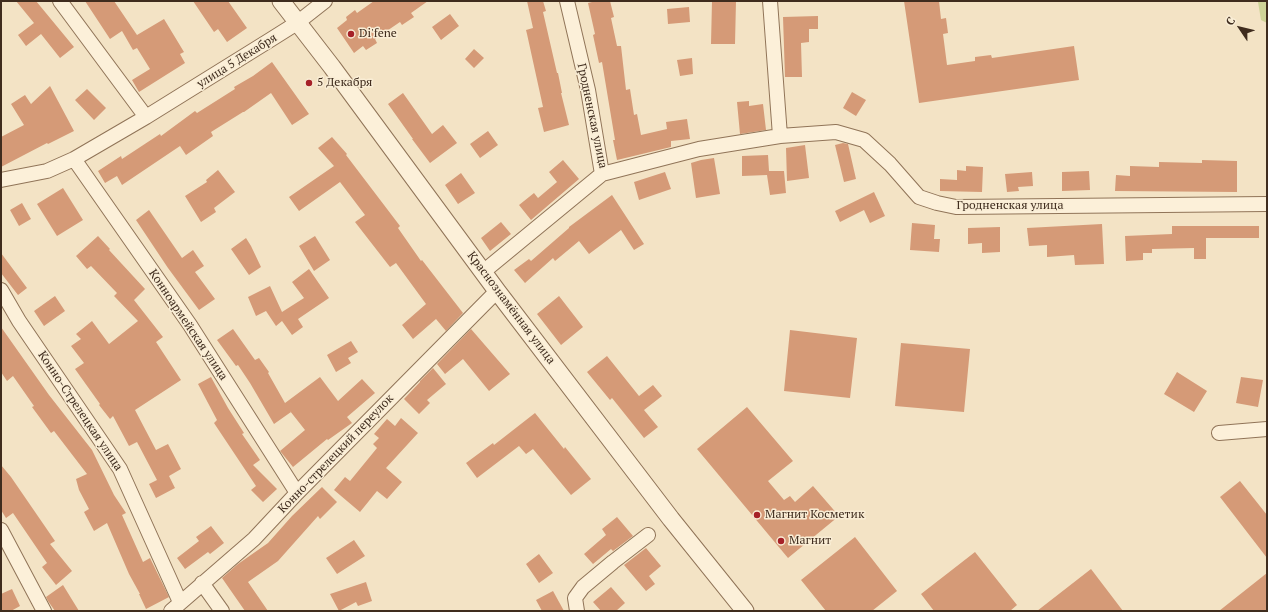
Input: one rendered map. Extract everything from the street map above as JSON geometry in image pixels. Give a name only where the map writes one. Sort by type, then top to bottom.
[{"type":"street","points":[[60,1],[146,117]]},
{"type":"street","name":"Краснознамённая улица","points":[[282,1],[497,291],[671,519],[745,611]]},
{"type":"street","name":"улица 5 Декабря","points":[[1,180],[47,171],[74,159],[146,117],[297,23],[325,1]]},
{"type":"street","name":"Гродненская улица","points":[[567,1],[588,90],[602,174],[700,149],[780,136],[836,132],[864,140],[890,164],[919,197],[937,204],[956,207],[1267,204]]},
{"type":"street","points":[[770,1],[780,136]]},
{"type":"street","name":"Конноармейская улица","points":[[74,159],[190,325],[297,493]]},
{"type":"street","points":[[483,272],[602,174]]},
{"type":"street","name":"Конно-Стрелецкая улица","points":[[1,290],[19,321],[120,469],[175,607]]},
{"type":"street","name":"Конно-стрелецкий переулок","points":[[175,607],[254,539],[297,493],[497,291]]},
{"type":"street","points":[[1219,433],[1267,429]]},
{"type":"street","points":[[1,530],[44,611]]},
{"type":"street","points":[[577,611],[576,598],[583,587],[612,562],[648,535]]},
{"type":"street","points":[[202,583],[222,611]]},
{"type":"green space","points":[[1267,1],[1267,23],[1261,20],[1258,2]]},
{"type":"building","points":[[16,1],[36,1],[74,47],[60,58],[41,34],[26,46],[18,35],[34,23]]},
{"type":"building","points":[[85,1],[114,1],[137,35],[164,19],[184,52],[180,54],[185,63],[139,92],[132,80],[150,69],[137,48],[133,50],[122,31],[110,39]]},
{"type":"building","points":[[193,1],[228,1],[247,28],[227,42],[218,29],[214,32]]},
{"type":"building","points":[[374,1],[428,1],[411,13],[414,17],[402,25],[400,22],[375,39],[377,43],[366,50],[363,46],[354,53],[337,28],[347,20],[346,17],[355,10],[357,13]]},
{"type":"building","points":[[527,1],[543,1],[546,11],[543,12],[569,125],[544,132],[538,108],[543,107],[526,30],[533,28]]},
{"type":"building","points":[[596,1],[610,1],[614,17],[611,18],[617,46],[621,46],[626,90],[630,89],[634,115],[637,114],[641,135],[667,129],[666,122],[687,119],[690,139],[671,141],[671,147],[617,160],[602,62],[599,63],[593,35],[595,34],[588,3]]},
{"type":"building","points":[[712,1],[736,1],[735,44],[711,44]]},
{"type":"building","points":[[904,1],[939,1],[941,19],[946,18],[948,33],[943,34],[947,65],[975,61],[975,57],[991,55],[992,58],[1074,46],[1079,80],[919,103]]},
{"type":"building","points":[[689,7],[690,22],[668,24],[667,9]]},
{"type":"building","points":[[450,14],[459,26],[441,40],[432,27]]},
{"type":"building","points":[[818,16],[818,29],[809,29],[809,42],[801,43],[802,77],[785,77],[783,17]]},
{"type":"building","points":[[474,49],[484,58],[474,68],[465,59]]},
{"type":"building","points":[[692,58],[693,74],[680,76],[677,60]]},
{"type":"building","points":[[272,62],[309,114],[292,125],[271,93],[244,112],[211,132],[213,136],[186,155],[180,146],[122,185],[117,176],[105,183],[98,171],[121,156],[122,159],[160,134],[161,136],[195,111],[197,113],[235,89],[234,87],[253,76]]},
{"type":"building","points":[[50,86],[74,131],[1,167],[1,137],[24,125],[11,104],[25,95],[31,104]]},
{"type":"building","points":[[87,89],[106,108],[94,120],[75,100]]},
{"type":"building","points":[[852,92],[866,100],[856,116],[843,108]]},
{"type":"building","points":[[403,93],[432,134],[443,125],[457,143],[430,163],[388,104]]},
{"type":"building","points":[[749,101],[749,106],[763,104],[766,130],[740,134],[737,102]]},
{"type":"building","points":[[488,131],[498,145],[480,158],[470,144]]},
{"type":"building","points":[[332,137],[347,154],[346,155],[400,226],[398,228],[421,261],[422,260],[463,313],[446,331],[436,319],[413,339],[402,325],[426,304],[396,263],[390,267],[355,222],[365,215],[340,182],[299,211],[289,197],[334,166],[318,148]]},
{"type":"building","points":[[843,143],[848,144],[856,179],[844,182],[835,145]]},
{"type":"building","points":[[805,145],[809,178],[787,181],[786,148]]},
{"type":"building","points":[[768,155],[769,171],[784,171],[786,193],[770,195],[767,175],[742,176],[742,156]]},
{"type":"building","points":[[714,158],[720,194],[696,198],[691,163]]},
{"type":"building","points":[[563,160],[579,179],[531,220],[519,205],[534,193],[538,198],[557,182],[549,172]]},
{"type":"building","points":[[1202,160],[1237,161],[1237,192],[1115,191],[1116,175],[1130,176],[1130,166],[1159,167],[1159,162],[1202,163]]},
{"type":"building","points":[[966,166],[983,167],[982,192],[940,191],[940,179],[957,180],[957,170],[966,171]]},
{"type":"building","points":[[218,170],[235,192],[214,208],[216,212],[201,222],[185,196],[207,182],[206,180]]},
{"type":"building","points":[[1089,171],[1090,190],[1062,191],[1062,172]]},
{"type":"building","points":[[665,172],[671,189],[639,200],[634,182]]},
{"type":"building","points":[[1032,172],[1033,186],[1018,187],[1019,191],[1007,192],[1005,174]]},
{"type":"building","points":[[461,173],[475,193],[458,204],[445,185]]},
{"type":"building","points":[[63,188],[83,220],[57,236],[37,204]]},
{"type":"building","points":[[874,192],[885,216],[870,223],[864,210],[840,222],[835,211]]},
{"type":"building","points":[[612,195],[644,244],[634,250],[621,230],[589,254],[579,241],[555,261],[553,258],[525,283],[514,270],[529,259],[531,261],[569,227]]},
{"type":"building","points":[[22,203],[31,219],[19,226],[10,210]]},
{"type":"building","points":[[149,210],[182,258],[193,250],[204,266],[195,272],[215,299],[199,310],[168,268],[136,220]]},
{"type":"building","points":[[501,222],[511,234],[490,251],[481,238]]},
{"type":"building","points":[[912,223],[935,225],[934,239],[940,239],[939,252],[910,250]]},
{"type":"building","points":[[1102,224],[1104,264],[1075,265],[1074,255],[1047,257],[1047,245],[1029,246],[1027,228]]},
{"type":"building","points":[[1172,226],[1259,226],[1259,238],[1206,238],[1206,259],[1194,259],[1194,248],[1152,249],[1152,253],[1143,253],[1143,260],[1126,261],[1125,236],[1172,234]]},
{"type":"building","points":[[1000,227],[1000,252],[982,253],[982,243],[968,244],[968,228]]},
{"type":"building","points":[[98,236],[145,289],[134,300],[163,337],[156,342],[181,380],[135,410],[156,450],[168,444],[181,469],[169,476],[175,488],[156,498],[149,484],[157,480],[137,442],[129,446],[113,416],[110,419],[75,369],[84,363],[71,346],[81,339],[76,334],[92,321],[109,344],[138,321],[114,296],[117,293],[91,266],[87,269],[76,256]]},
{"type":"building","points":[[315,236],[330,260],[314,271],[299,246]]},
{"type":"building","points":[[246,238],[261,267],[249,275],[231,249]]},
{"type":"building","points":[[1,253],[27,288],[18,295],[1,273]]},
{"type":"building","points":[[309,269],[329,298],[298,319],[303,327],[292,335],[282,321],[276,326],[266,311],[256,316],[248,297],[270,286],[282,312],[304,298],[292,282]]},
{"type":"building","points":[[55,296],[65,311],[44,326],[34,311]]},
{"type":"building","points":[[559,296],[583,327],[561,345],[537,314]]},
{"type":"building","points":[[1,327],[49,395],[92,450],[114,495],[126,513],[122,515],[143,562],[150,558],[169,597],[146,609],[107,523],[94,531],[84,512],[89,509],[79,490],[76,479],[87,474],[54,431],[51,433],[32,407],[34,406],[13,376],[7,381],[1,372]]},
{"type":"building","points":[[233,329],[255,360],[259,358],[269,372],[268,373],[285,403],[320,377],[338,401],[362,379],[375,393],[347,417],[352,423],[328,440],[327,439],[293,467],[280,451],[305,430],[291,412],[274,424],[238,365],[236,366],[217,340]]},
{"type":"building","points":[[471,329],[510,374],[489,391],[463,359],[445,374],[437,364]]},
{"type":"building","points":[[790,330],[857,338],[850,398],[784,391]]},
{"type":"building","points":[[351,341],[358,352],[348,358],[351,363],[336,372],[327,355]]},
{"type":"building","points":[[901,343],[970,349],[964,412],[895,406]]},
{"type":"building","points":[[607,356],[639,396],[653,385],[662,396],[644,410],[658,427],[644,438],[612,398],[610,400],[587,372]]},
{"type":"building","points":[[433,368],[446,384],[427,400],[430,403],[419,414],[404,399]]},
{"type":"building","points":[[1177,372],[1207,391],[1194,412],[1164,394]]},
{"type":"building","points":[[211,377],[244,433],[242,434],[260,460],[253,465],[277,489],[263,502],[251,490],[256,486],[214,423],[217,420],[198,384]]},
{"type":"building","points":[[1241,377],[1263,380],[1258,407],[1236,403]]},
{"type":"building","points":[[747,407],[793,461],[768,481],[784,500],[790,496],[795,502],[813,486],[839,516],[788,558],[697,449]]},
{"type":"building","points":[[535,413],[591,479],[571,495],[533,449],[526,454],[519,446],[477,478],[466,463],[493,443],[494,445]]},
{"type":"building","points":[[401,418],[418,433],[386,468],[402,482],[387,499],[377,491],[360,512],[334,490],[345,477],[350,481],[377,448],[373,444],[379,438],[374,434],[387,419],[395,426]]},
{"type":"building","points":[[1,465],[11,477],[55,541],[50,544],[72,571],[56,585],[42,567],[47,563],[13,513],[6,518],[1,510]]},
{"type":"building","points":[[1240,481],[1267,515],[1267,558],[1220,497]]},
{"type":"building","points":[[322,487],[337,502],[320,519],[318,516],[278,561],[248,582],[268,611],[245,611],[222,578],[238,564],[268,543],[292,516]]},
{"type":"building","points":[[617,517],[633,536],[613,551],[611,549],[593,564],[584,554],[606,535],[602,529]]},
{"type":"building","points":[[211,526],[224,543],[210,554],[208,552],[185,569],[177,558],[199,541],[196,537]]},
{"type":"building","points":[[855,537],[897,591],[872,611],[826,611],[801,580]]},
{"type":"building","points":[[354,540],[365,556],[337,574],[326,558]]},
{"type":"building","points":[[646,548],[661,566],[649,576],[655,584],[646,591],[624,565]]},
{"type":"building","points":[[975,552],[1017,605],[1010,611],[934,611],[921,594]]},
{"type":"building","points":[[539,554],[553,573],[539,583],[526,564]]},
{"type":"building","points":[[1091,569],[1123,611],[1037,611]]},
{"type":"building","points":[[1267,573],[1267,611],[1219,611]]},
{"type":"building","points":[[366,582],[372,601],[358,606],[356,602],[339,611],[330,594]]},
{"type":"building","points":[[63,585],[79,611],[55,611],[48,601],[46,597]]},
{"type":"building","points":[[611,587],[625,603],[616,611],[601,611],[593,602]]},
{"type":"building","points":[[12,589],[20,606],[11,611],[1,611],[1,594]]},
{"type":"building","points":[[553,591],[564,611],[542,611],[536,600]]},
{"type":"place","name":"Di'fene","points":[[351,34]]},
{"type":"place","name":"5 Декабря","points":[[309,83]]},
{"type":"place","name":"Магнит Косметик","points":[[757,515]]},
{"type":"place","name":"Магнит","points":[[781,541]]}]
